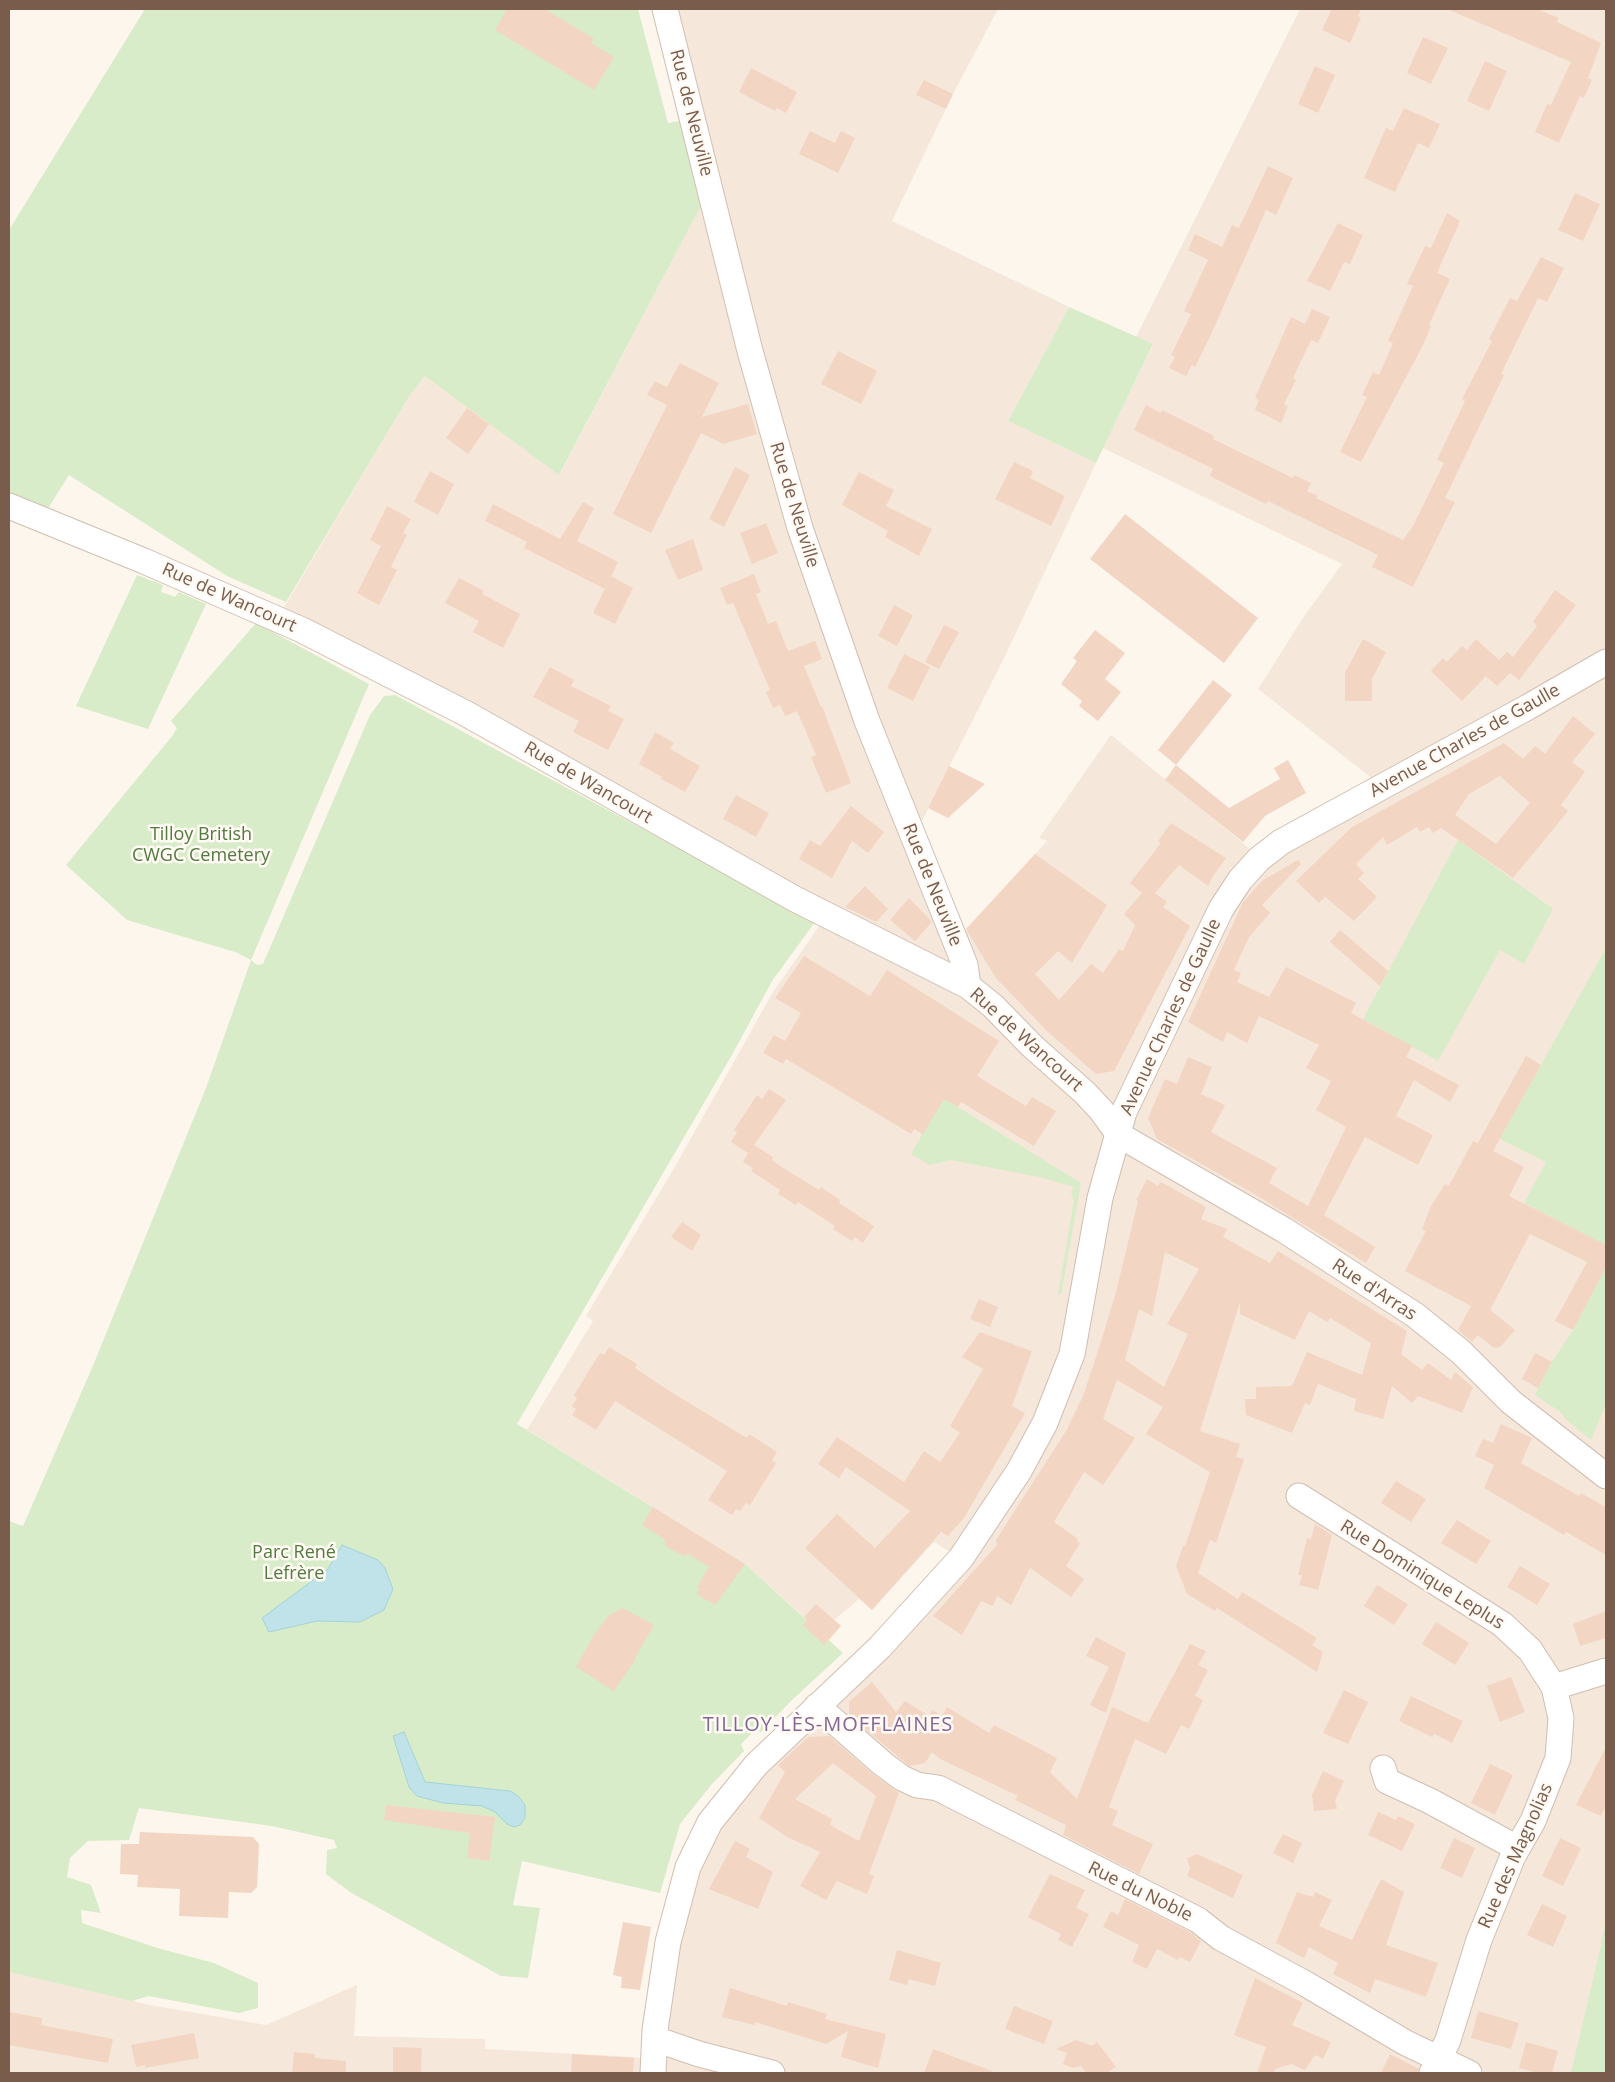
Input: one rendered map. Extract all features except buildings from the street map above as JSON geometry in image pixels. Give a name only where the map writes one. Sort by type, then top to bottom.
[{"type":"street","name":"Rue de Neuville","points":[[665,9],[750,351],[800,528],[867,720],[965,964],[968,986]]},
{"type":"street","name":"Rue de Wancourt","points":[[9,506],[144,561],[302,630],[465,713],[795,899],[968,986],[993,1006],[1032,1046],[1084,1092],[1101,1110],[1119,1135]]},
{"type":"street","name":"Avenue Charles de Gaulle","points":[[653,2073],[655,2039],[668,1942],[680,1890],[701,1838],[710,1822],[748,1774],[816,1706],[880,1647],[961,1558],[1019,1471],[1045,1423],[1072,1354],[1100,1198],[1124,1112],[1222,909],[1240,880],[1259,859],[1290,837],[1528,708],[1606,662]]},
{"type":"street","name":"Rue d'Arras","points":[[1119,1135],[1284,1230],[1414,1315],[1461,1352],[1511,1402],[1606,1476]]},
{"type":"street","name":"Rue Dominique Leplus","points":[[1298,1496],[1502,1624],[1530,1650],[1554,1687]]},
{"type":"street","points":[[1554,1687],[1606,1670]]},
{"type":"street","name":"Rue des Magnolias","points":[[1436,2066],[1448,2040],[1479,1940],[1517,1848],[1533,1821],[1558,1758],[1561,1718],[1554,1687]]},
{"type":"street","name":"Rue du Noble","points":[[816,1706],[902,1778],[917,1784],[938,1788],[1198,1920],[1221,1938],[1406,2043],[1436,2066],[1469,2073]]},
{"type":"street","points":[[1383,1768],[1387,1781],[1430,1801],[1517,1848]]},
{"type":"street","points":[[655,2039],[699,2054],[772,2073]]},
{"type":"shaded area","points":[[665,9],[998,9],[953,94],[892,221],[1069,307],[1008,421],[1096,463],[1005,656],[920,825],[956,942],[1047,841],[1039,838],[1111,735],[1243,843],[1259,859],[1383,787],[1258,689],[1305,615],[1342,564],[1103,448],[1153,345],[1136,337],[1300,9],[1606,9],[1606,2073],[9,2073],[9,1972],[150,2005],[266,2025],[357,1985],[354,2036],[485,2039],[485,2049],[634,2057],[654,2061],[701,1838],[960,1558],[934,1542],[872,1610],[859,1599],[834,1620],[841,1626],[829,1639],[745,1564],[527,1430],[593,1321],[586,1316],[676,1165],[773,992],[827,915],[277,619],[410,395],[425,376],[560,474],[702,204]]},
{"type":"green space","points":[[145,9],[638,9],[668,123],[680,121],[702,204],[559,475],[425,376],[410,395],[286,602],[227,576],[69,475],[47,510],[9,495],[9,230]]},
{"type":"green space","points":[[1069,307],[1153,344],[1096,463],[1008,421]]},
{"type":"green space","points":[[137,575],[163,585],[161,592],[175,597],[179,592],[206,604],[148,729],[76,706]]},
{"type":"green space","name":"Tilloy British CWGC Cemetery","points":[[256,623],[369,684],[251,960],[235,952],[127,920],[66,865],[173,735],[177,728],[171,721]]},
{"type":"green space","name":"Parc René Lefrère","points":[[395,695],[815,922],[772,981],[733,1053],[517,1424],[745,1564],[843,1653],[792,1700],[761,1732],[755,1730],[741,1744],[744,1751],[712,1784],[680,1824],[660,1893],[522,1861],[513,1905],[540,1908],[528,1978],[501,1976],[350,1892],[326,1874],[327,1850],[337,1848],[334,1840],[272,1826],[139,1808],[129,1840],[88,1841],[70,1858],[67,1877],[91,1885],[101,1913],[81,1910],[82,1923],[161,1949],[214,1963],[258,1983],[258,2008],[239,2013],[149,1996],[132,2001],[9,1972],[9,1521],[23,1526],[92,1368],[206,1088],[251,960],[257,965],[263,964],[370,715],[384,696]]},
{"type":"green space","points":[[1458,840],[1553,909],[1524,964],[1500,950],[1438,1061],[1363,1019]]},
{"type":"green space","points":[[1606,948],[1606,1245],[1524,1203],[1546,1162],[1500,1139]]},
{"type":"green space","points":[[943,1098],[1081,1183],[1061,1295],[1058,1294],[1074,1200],[1071,1193],[1074,1187],[1039,1177],[951,1160],[930,1165],[911,1154]]},
{"type":"green space","points":[[1606,1267],[1606,1404],[1591,1440],[1559,1411],[1535,1395],[1552,1362],[1573,1330]]},
{"type":"green space","points":[[1606,1920],[1606,2073],[1571,2073],[1601,1945]]},
{"type":"water","points":[[342,1545],[378,1560],[385,1568],[393,1589],[384,1610],[360,1622],[317,1621],[269,1632],[262,1618],[328,1569]]},
{"type":"water","points":[[404,1732],[425,1782],[510,1791],[518,1796],[525,1805],[525,1818],[520,1825],[514,1827],[507,1824],[495,1812],[482,1806],[443,1803],[417,1796],[409,1787],[393,1736]]},
{"type":"district","name":"TILLOY-LÈS-MOFFLAINES","points":[[828,1725]]}]
